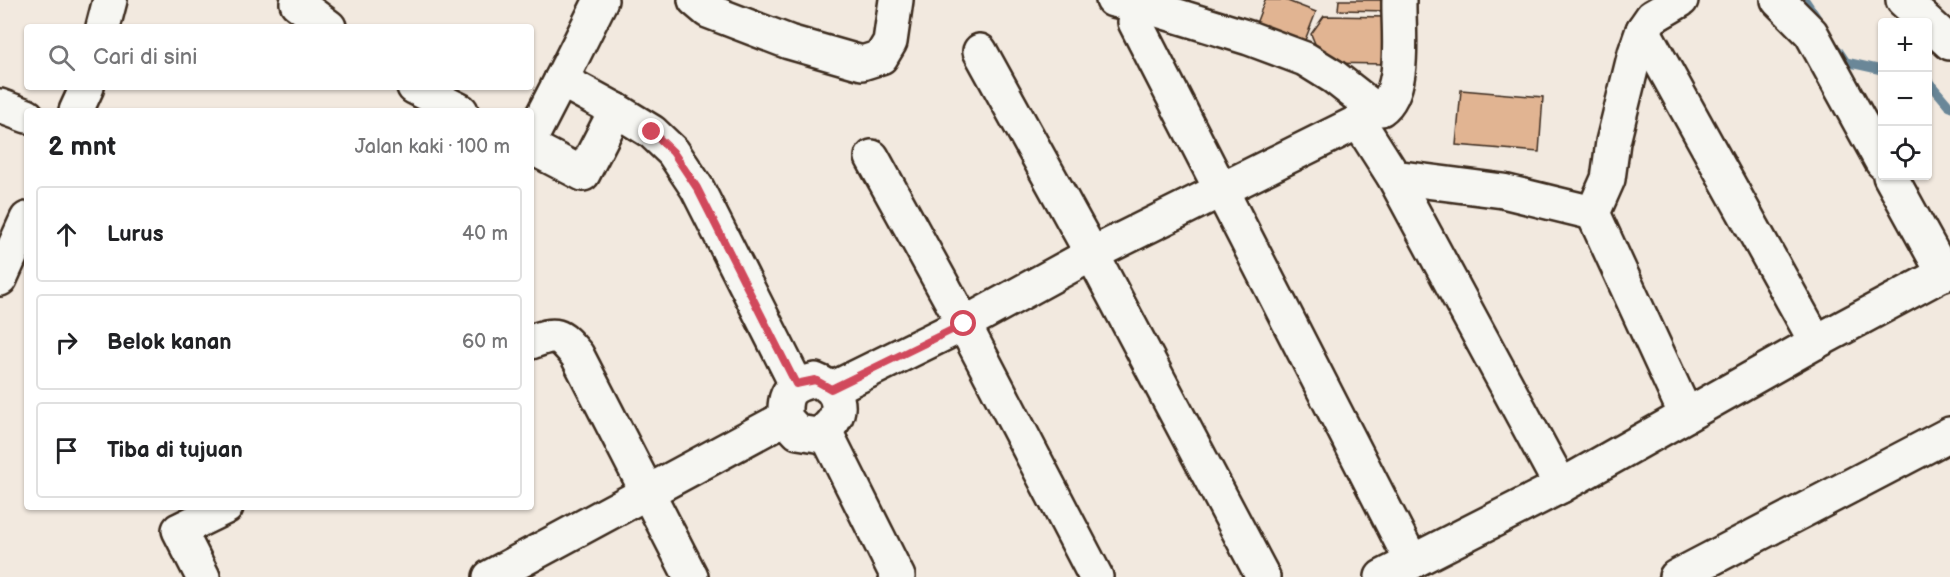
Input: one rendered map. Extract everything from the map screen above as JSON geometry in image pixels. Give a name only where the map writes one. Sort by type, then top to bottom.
[{"type":"street","points":[[104,24],[110,0]]},
{"type":"street","points":[[534,132],[601,0]]},
{"type":"street","points":[[694,0],[708,11],[789,42],[862,63],[881,57],[890,42],[896,0]]},
{"type":"street","points":[[1399,0],[1399,77],[1389,103],[1382,109],[1371,106],[1334,77],[1305,59],[1249,38],[1158,10],[1124,11],[1221,190],[1412,562]]},
{"type":"street","points":[[1682,0],[1652,17],[1643,30],[1613,142],[1608,179],[1593,213],[1686,415]]},
{"type":"street","points":[[1778,0],[1811,33],[1878,155]]},
{"type":"street","points":[[1903,0],[1939,31]]},
{"type":"street","points":[[297,3],[324,24]]},
{"type":"street","points":[[1643,30],[1816,342]]},
{"type":"street","points":[[980,51],[1092,254],[1263,577]]},
{"type":"street","points":[[561,80],[652,132],[673,152],[697,188],[796,384]]},
{"type":"street","points":[[77,108],[86,90]]},
{"type":"street","points":[[420,90],[455,108]]},
{"type":"street","points":[[0,106],[24,116]]},
{"type":"street","points":[[534,149],[583,174],[616,110]]},
{"type":"street","points":[[831,389],[964,324],[1092,254],[1353,124],[1364,130],[1394,177],[1561,486]]},
{"type":"street","points":[[872,157],[964,324],[1096,577]]},
{"type":"street","points":[[1394,177],[1503,191],[1593,213]]},
{"type":"street","points":[[1382,577],[1561,486],[1816,342],[1947,272],[1892,180]]},
{"type":"street","points":[[0,279],[24,226]]},
{"type":"street","points":[[534,341],[550,335],[564,340],[577,355],[691,577]]},
{"type":"street","points":[[815,380],[831,389],[839,406],[833,425],[817,435],[798,432],[785,418],[785,399],[796,384],[815,380]]},
{"type":"street","points":[[490,577],[785,418]]},
{"type":"street","points":[[825,431],[898,577]]},
{"type":"street","points":[[1676,577],[1950,434]]},
{"type":"street","points":[[203,577],[179,530],[220,510]]},
{"type":"building","points":[[1265,0],[1285,0],[1316,12],[1300,53],[1252,34]]},
{"type":"building","points":[[1339,0],[1390,0],[1390,11],[1338,10]]},
{"type":"building","points":[[1324,16],[1388,17],[1387,64],[1323,63],[1311,34]]},
{"type":"building","points":[[1461,90],[1543,97],[1539,152],[1456,145]]},
{"type":"waterway","points":[[1805,0],[1817,18]]},
{"type":"waterway","points":[[1838,50],[1846,62],[1878,69]]},
{"type":"waterway","points":[[1932,86],[1950,107]]},
{"type":"route","points":[[652,132],[673,152],[697,188],[796,384],[815,380],[831,389],[964,324]]}]
